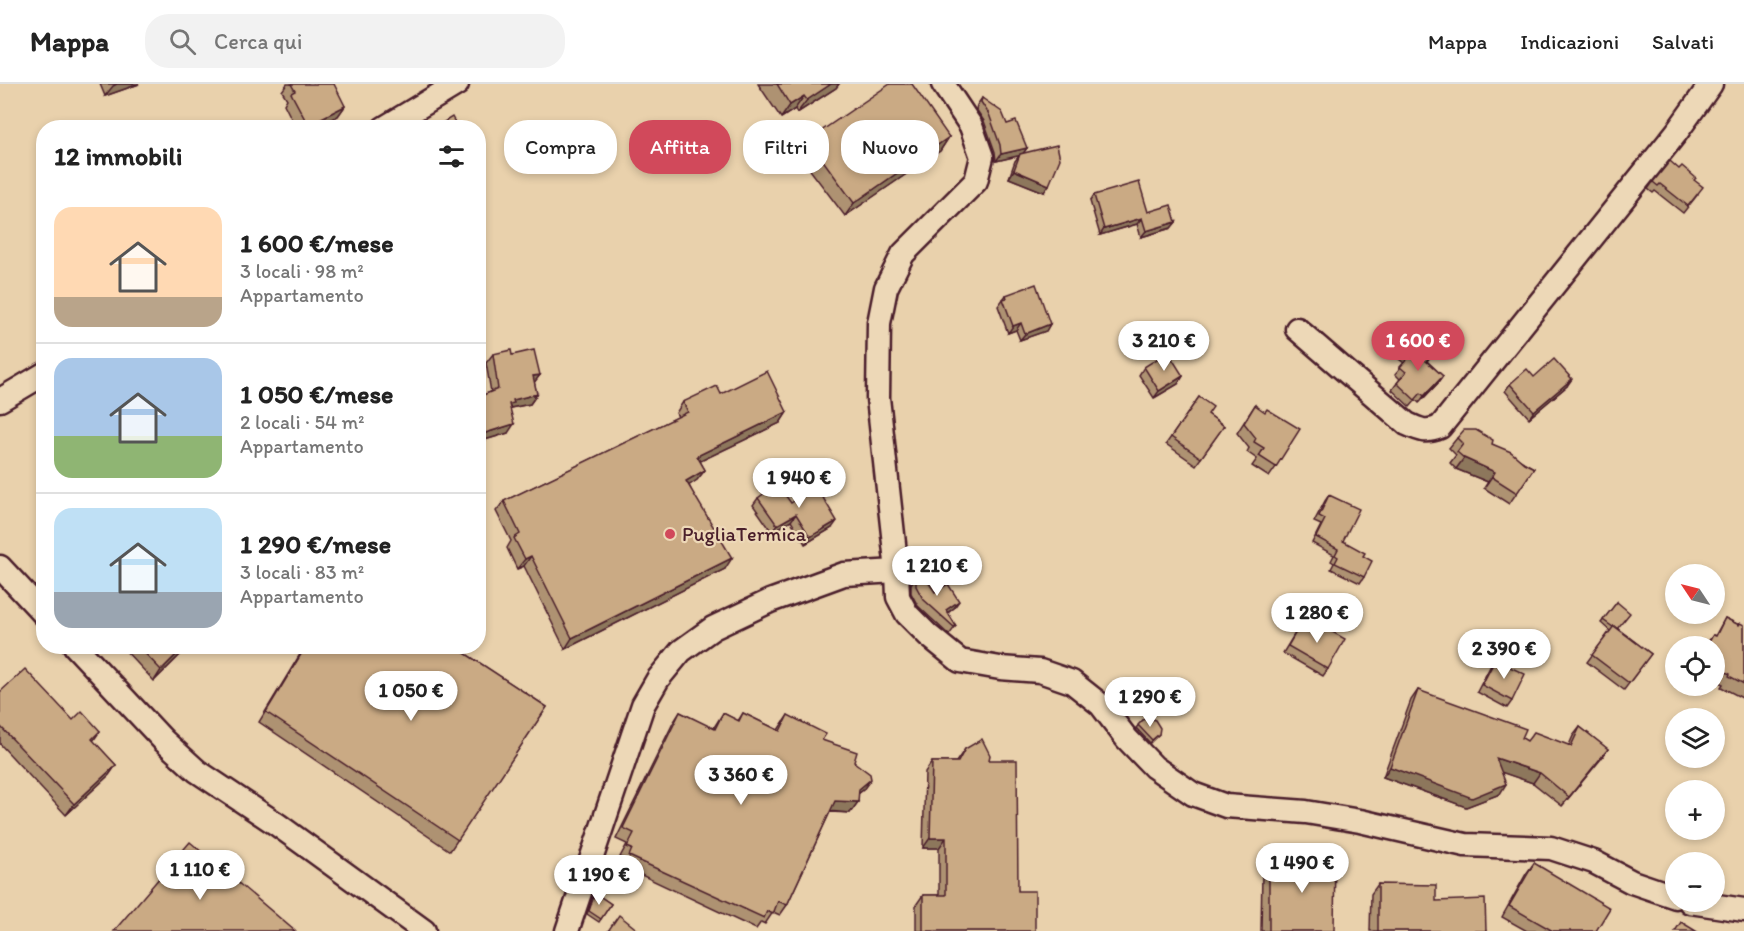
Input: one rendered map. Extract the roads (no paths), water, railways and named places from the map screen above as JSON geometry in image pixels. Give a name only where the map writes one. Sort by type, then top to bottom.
[{"type":"street","points":[[397,120],[457,84]]},
{"type":"street","points":[[943,84],[970,126],[982,157],[976,181],[903,254],[885,288],[879,323],[878,398],[898,597],[907,614],[960,661],[1000,668],[1040,671],[1072,682],[1101,705],[1127,739],[1154,767],[1193,794],[1226,806],[1306,812],[1360,821],[1465,845],[1551,848],[1594,862],[1632,882],[1665,893]]},
{"type":"street","points":[[1297,329],[1407,424],[1424,431],[1440,427],[1676,133],[1711,84]]},
{"type":"street","points":[[0,400],[36,379]]},
{"type":"street","points":[[0,567],[36,605]]},
{"type":"street","points":[[567,931],[643,705],[658,679],[681,651],[713,628],[770,601],[844,574],[897,571]]},
{"type":"street","points":[[82,654],[164,741],[197,771],[278,825],[424,931]]},
{"type":"street","points":[[1725,907],[1744,910]]},
{"type":"place","name":"PugliaTermica","points":[[670,534]]}]
